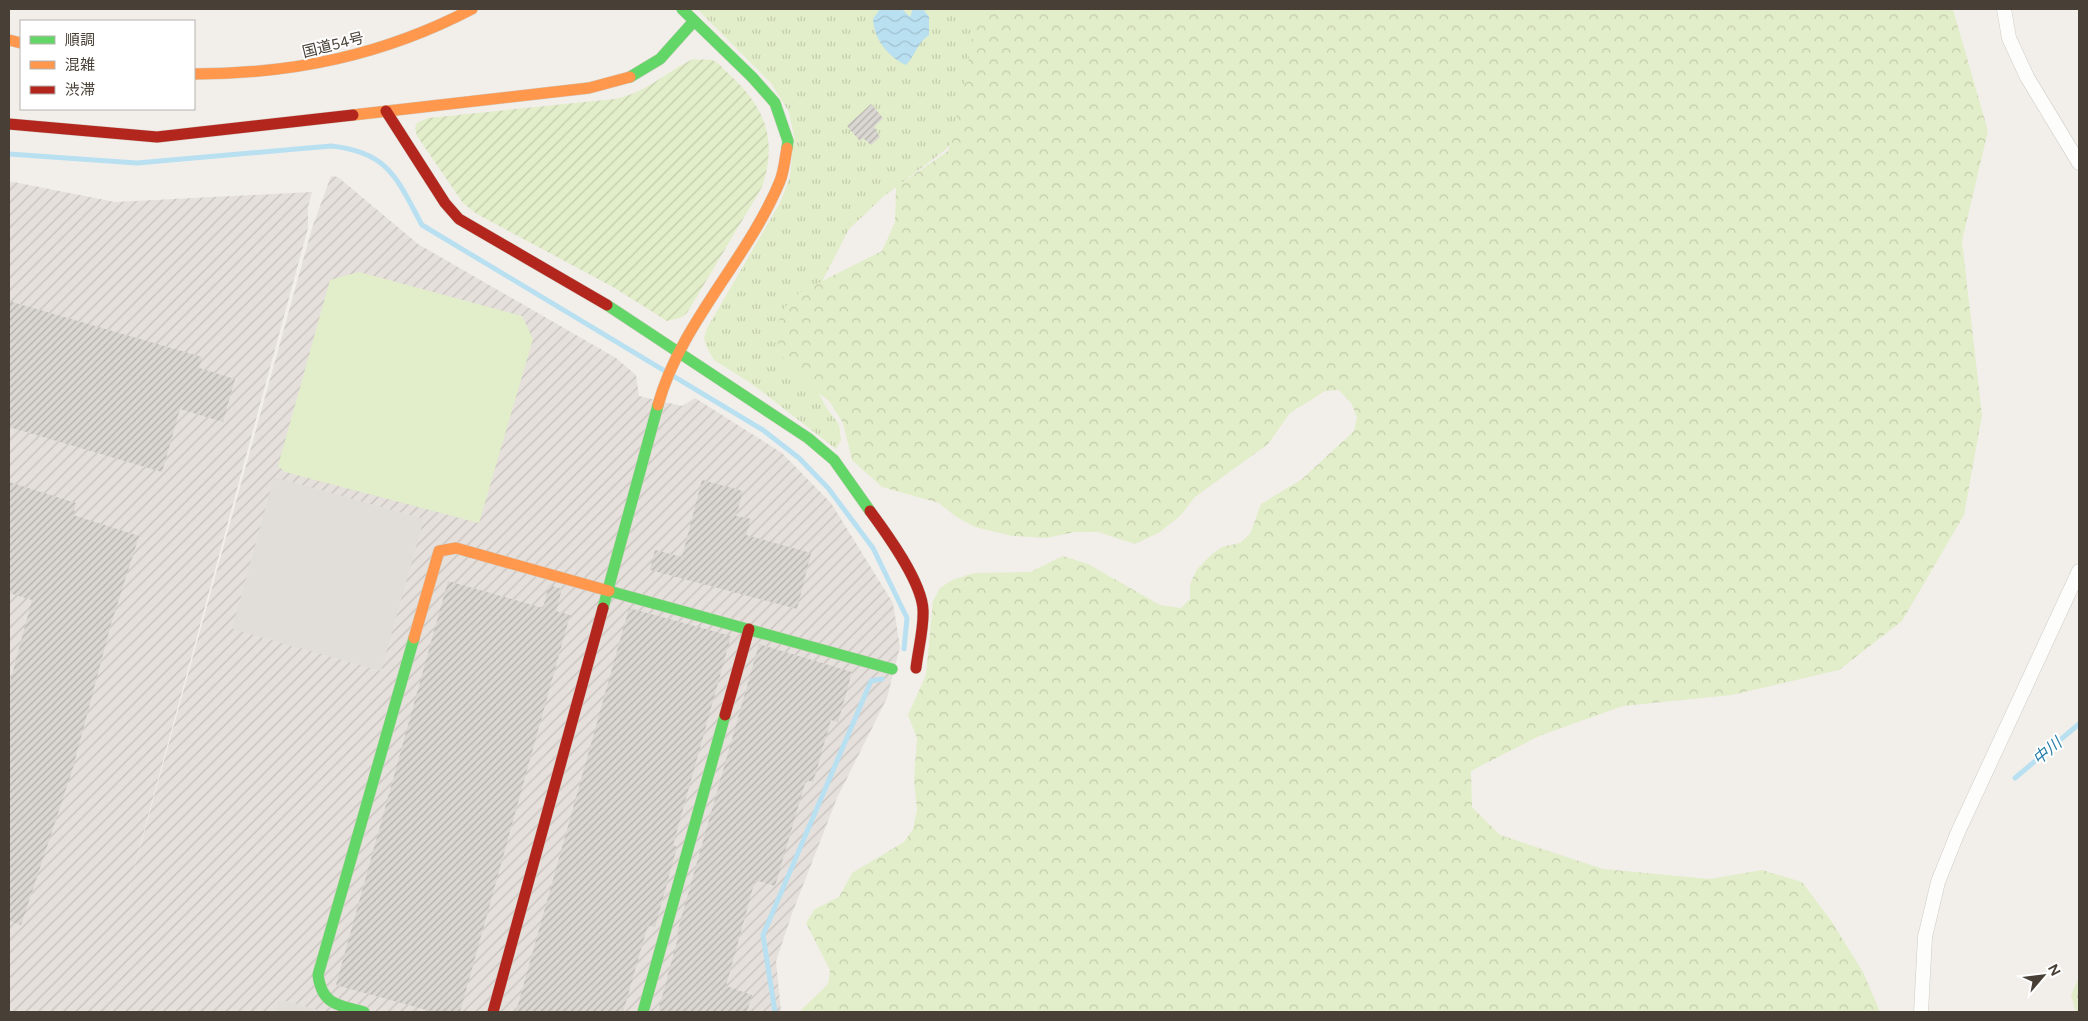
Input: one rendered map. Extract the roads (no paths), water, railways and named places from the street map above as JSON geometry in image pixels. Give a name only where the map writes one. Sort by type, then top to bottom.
[{"type":"main road","name":"国道54号","points":[[195,74],[273,72],[321,64],[404,39],[472,9]]},
{"type":"main road","points":[[493,1012],[663,386],[679,353],[781,180],[788,141],[774,104],[752,77],[682,9]]},
{"type":"main road","points":[[9,124],[156,137],[589,88],[617,83],[640,75],[651,67],[694,21]]},
{"type":"main road","points":[[386,111],[445,203],[459,219],[613,308],[808,438],[834,460],[890,538],[919,592],[923,610],[916,668]]},
{"type":"main road","points":[[364,1012],[329,1001],[321,992],[318,975],[437,554],[443,549],[456,548],[892,669]]},
{"type":"main road","points":[[643,1012],[749,629]]},
{"type":"street","points":[[2004,9],[2009,38],[2027,77],[2079,163]]},
{"type":"street","points":[[1922,1012],[1925,937],[1938,882],[1983,778],[2079,571]]},
{"type":"water","points":[[880,9],[902,9],[910,17],[913,9],[923,9],[929,17],[929,35],[921,42],[906,65],[899,62],[888,52],[876,34],[873,19]]},
{"type":"waterway","points":[[9,154],[137,163],[331,146],[351,149],[366,154],[389,170],[398,181],[422,225],[763,430],[799,458],[828,488],[873,548],[907,618],[904,649]]},
{"type":"waterway","points":[[775,1012],[763,935],[871,681],[882,679]]},
{"type":"waterway","name":"中川","points":[[2015,778],[2079,724]]}]
